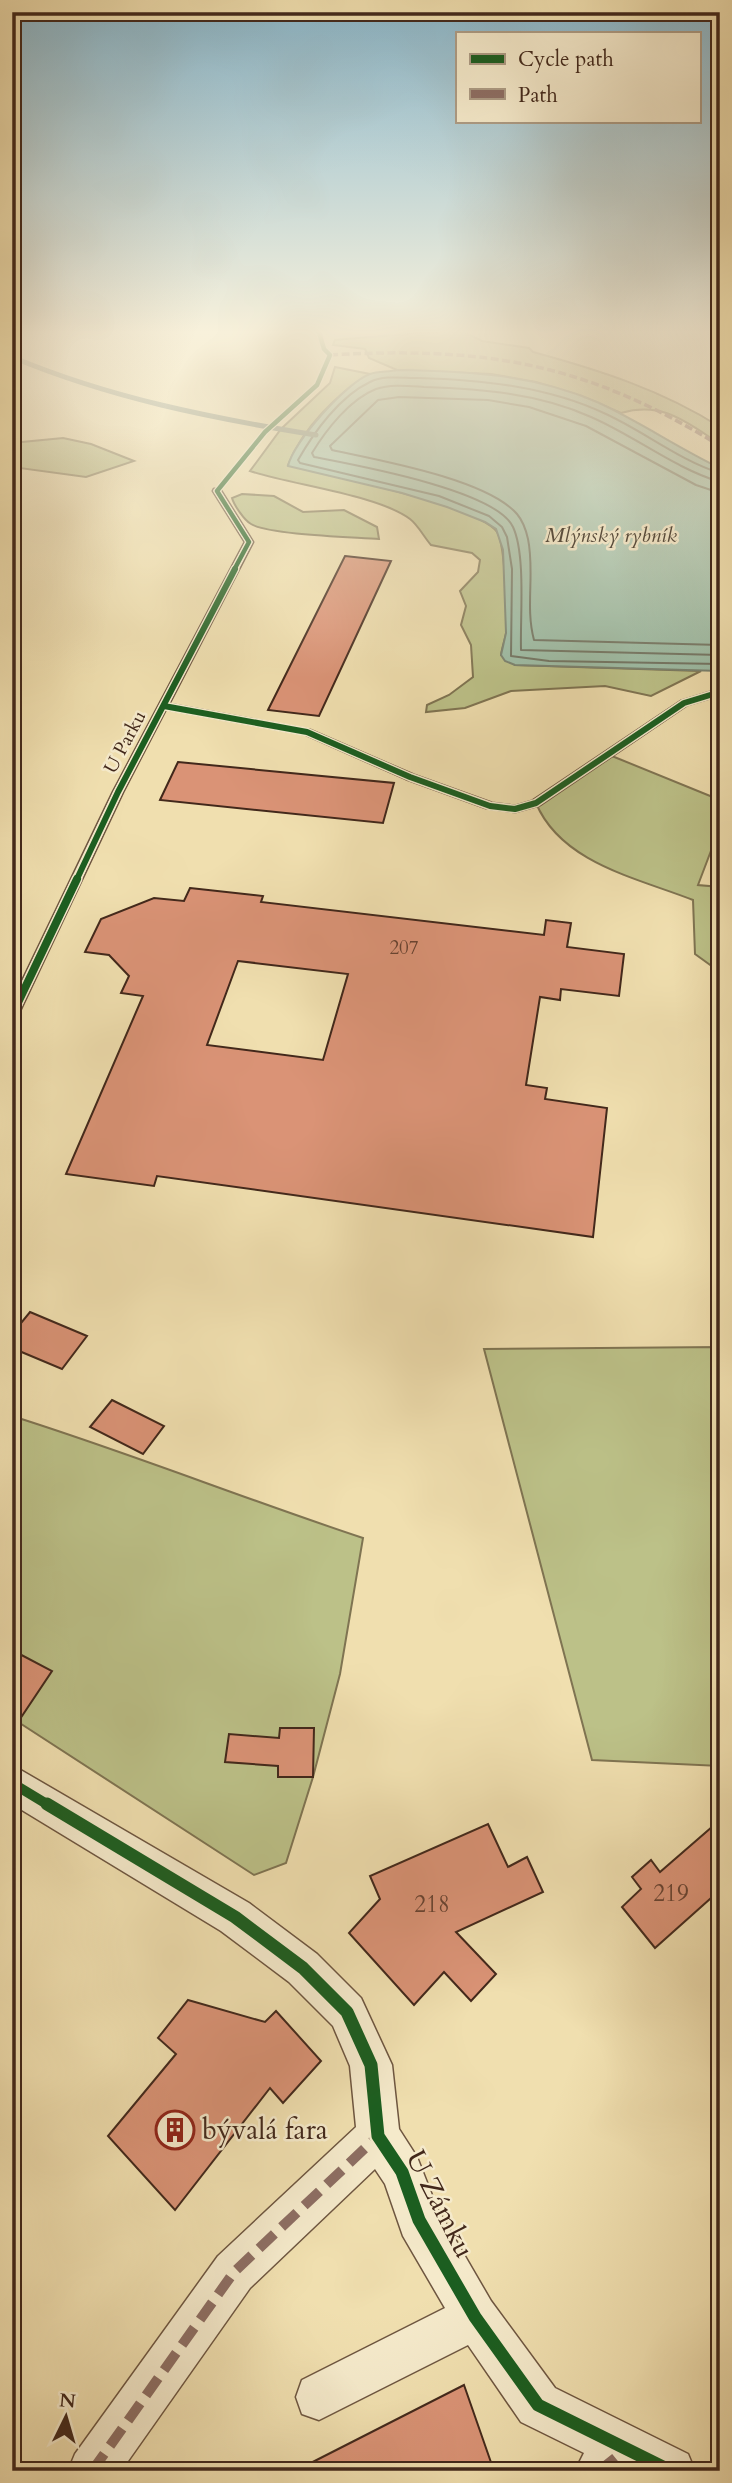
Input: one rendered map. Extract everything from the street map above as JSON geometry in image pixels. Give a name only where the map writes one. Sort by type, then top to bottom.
[{"type":"street","name":"U Zámku","points":[[12,1783],[235,1917],[303,1968],[347,2012],[371,2065],[377,2136],[401,2172],[419,2220],[475,2317],[537,2405],[612,2460],[671,2471]]},
{"type":"street","name":"U Zámku","points":[[92,2471],[234,2272],[377,2136]]},
{"type":"street","points":[[319,2397],[475,2317]]},
{"type":"lane","name":"U Parku","points":[[12,1015],[118,792],[249,542],[217,491]]},
{"type":"lane","points":[[164,706],[307,732],[410,777],[490,806],[515,809],[536,803],[684,703],[720,692]]},
{"type":"green space","points":[[12,446],[96,446],[134,461],[86,477],[12,467]]},
{"type":"green space","points":[[269,446],[298,446],[288,465],[433,502],[484,522],[497,532],[500,539],[506,597],[506,633],[501,655],[515,665],[701,671],[651,696],[605,686],[511,691],[465,708],[426,712],[427,705],[449,695],[473,677],[471,645],[461,625],[466,606],[460,591],[478,572],[480,560],[472,553],[431,545],[410,519],[377,503],[250,471]]},
{"type":"green space","points":[[242,494],[274,496],[303,512],[344,510],[377,527],[379,539],[261,528],[248,522],[235,504],[232,498]]},
{"type":"green space","points":[[607,754],[720,800],[720,827],[698,885],[720,887],[720,972],[695,954],[693,900],[603,866],[582,854],[563,840],[536,803]]},
{"type":"green space","points":[[720,1347],[720,1766],[592,1760],[484,1349]]},
{"type":"green space","points":[[12,1416],[363,1538],[340,1674],[313,1777],[286,1863],[254,1875],[12,1718]]},
{"type":"water","name":"Mlýnský rybník","points":[[298,446],[678,446],[720,468],[720,671],[515,665],[505,661],[501,655],[506,633],[503,550],[496,529],[447,507],[402,493],[288,466]]},
{"type":"building","points":[[345,556],[391,561],[319,716],[268,710]]},
{"type":"building","points":[[178,762],[394,783],[383,823],[160,800]]},
{"type":"building","points":[[190,888],[263,896],[261,902],[544,935],[546,920],[571,923],[567,947],[624,954],[619,996],[561,989],[560,1000],[540,997],[526,1085],[547,1088],[545,1099],[607,1108],[593,1237],[157,1176],[154,1186],[66,1174],[143,996],[121,993],[129,976],[109,955],[85,952],[101,919],[154,898],[184,901]],"holes":[[[238,961],[348,974],[323,1060],[207,1045]]]},
{"type":"building","points":[[30,1312],[87,1336],[62,1369],[12,1348],[12,1334]]},
{"type":"building","points":[[112,1400],[164,1426],[143,1454],[90,1427]]},
{"type":"building","points":[[12,1650],[52,1671],[12,1731]]},
{"type":"building","points":[[280,1728],[314,1728],[313,1777],[278,1777],[278,1766],[225,1762],[229,1734],[279,1738]]},
{"type":"building","points":[[720,1820],[720,1890],[655,1948],[622,1907],[641,1889],[632,1877],[651,1860],[660,1872]]},
{"type":"building","points":[[488,1824],[508,1867],[527,1857],[543,1892],[456,1932],[496,1974],[471,2001],[444,1972],[414,2005],[349,1933],[380,1899],[370,1876]]},
{"type":"building","points":[[188,2000],[265,2022],[276,2011],[321,2061],[283,2103],[270,2088],[175,2210],[108,2136],[176,2054],[158,2038]]},
{"type":"building","points":[[464,2385],[494,2471],[295,2471]]},
{"type":"marked path","points":[[92,2471],[234,2272],[378,2136],[380,2140]]},
{"type":"marked path","points":[[599,2471],[625,2450]]},
{"type":"cycle path","points":[[12,1015],[118,792],[249,542],[217,491],[254,446]]},
{"type":"cycle path","points":[[164,706],[307,732],[410,777],[490,806],[515,809],[536,803],[684,703],[720,692]]},
{"type":"cycle path","points":[[12,1783],[235,1917],[303,1968],[347,2012],[371,2065],[378,2136],[402,2172],[419,2220],[475,2317],[538,2405],[671,2471]]},
{"type":"place","name":"bývalá fara","points":[[175,2130]]}]
